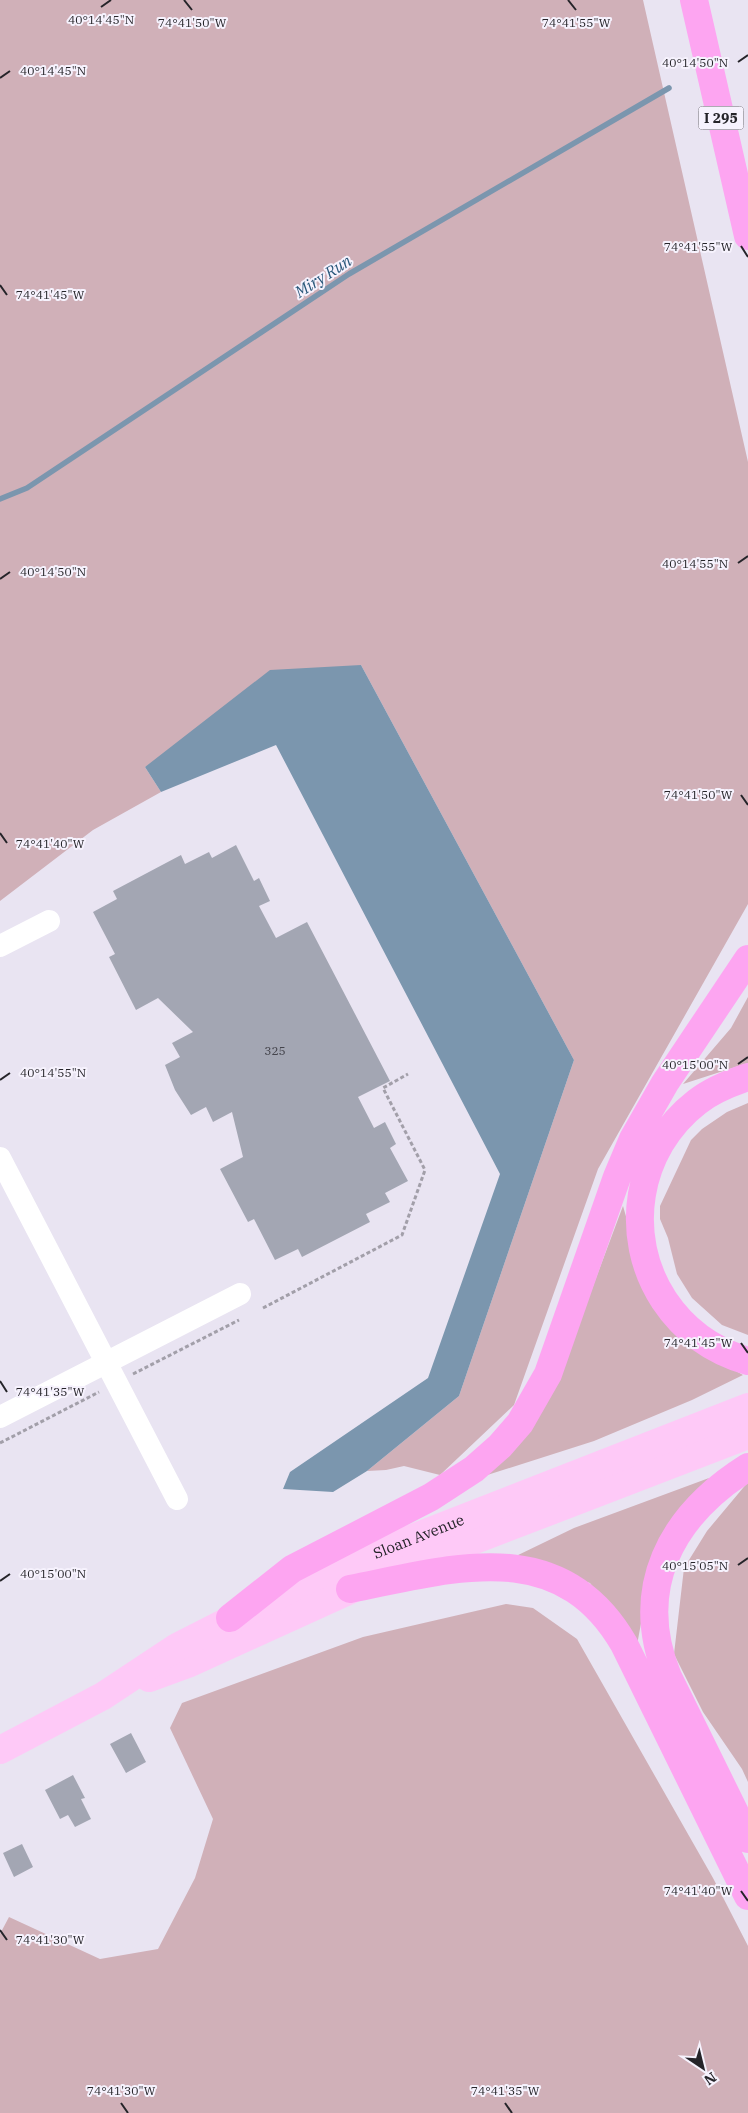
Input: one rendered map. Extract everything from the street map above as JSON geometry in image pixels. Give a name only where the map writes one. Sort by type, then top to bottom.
[{"type":"highway","name":"I 295","points":[[694,0],[748,236]]},
{"type":"highway","points":[[230,1618],[292,1569],[462,1478],[487,1458],[520,1423],[548,1374],[614,1184],[633,1139],[665,1083],[748,959]]},
{"type":"highway","points":[[748,1077],[720,1088],[703,1098],[687,1110],[670,1128],[650,1165],[642,1194],[639,1224],[641,1246],[647,1267],[659,1293],[676,1317],[706,1342],[728,1354],[748,1361]]},
{"type":"highway","points":[[748,1468],[719,1487],[678,1535],[660,1570],[653,1610],[655,1634],[663,1665],[748,1839]]},
{"type":"highway","points":[[350,1589],[449,1570],[490,1566],[546,1575],[562,1582],[587,1598],[608,1619],[624,1644],[748,1896]]},
{"type":"main road","name":"Sloan Avenue","points":[[0,1750],[103,1696],[177,1647],[230,1618],[348,1562],[748,1407]]},
{"type":"main road","name":"Sloan Avenue","points":[[103,1696],[190,1663],[350,1589],[748,1435]]},
{"type":"street","points":[[0,946],[49,921]]},
{"type":"street","points":[[0,1158],[177,1499]]},
{"type":"street","points":[[0,1417],[240,1294]]},
{"type":"path","points":[[263,1308],[402,1235],[426,1170],[383,1088],[408,1074]]},
{"type":"path","points":[[130,1375],[239,1320]]},
{"type":"path","points":[[0,1443],[105,1389]]},
{"type":"shaded area","points":[[0,0],[643,0],[748,462],[748,904],[598,1169],[514,1405],[440,1475],[404,1466],[386,1470],[367,1471],[459,1396],[574,1060],[361,665],[145,767],[161,792],[93,830],[0,901]]},
{"type":"shaded area","points":[[748,997],[748,1063],[683,1084],[731,1028]]},
{"type":"shaded area","points":[[748,1103],[748,1335],[722,1325],[692,1298],[677,1274],[668,1238],[660,1219],[660,1206],[691,1140],[702,1129],[727,1112]]},
{"type":"shaded area","points":[[623,1206],[647,1290],[691,1346],[743,1375],[692,1400],[594,1441],[481,1477],[569,1350]]},
{"type":"shaded area","points":[[709,1478],[659,1547],[637,1645],[590,1583],[514,1557],[574,1528]]},
{"type":"shaded area","points":[[748,1482],[748,1782],[742,1769],[703,1712],[674,1654],[684,1568],[707,1531]]},
{"type":"shaded area","points":[[506,1604],[533,1608],[577,1639],[713,1878],[748,1946],[748,2113],[0,2113],[0,1934],[9,1917],[100,1959],[158,1949],[195,1878],[213,1819],[170,1728],[182,1703],[363,1637]]},
{"type":"water","points":[[361,665],[574,1060],[459,1396],[367,1471],[333,1492],[283,1489],[290,1472],[428,1378],[500,1174],[276,745],[161,792],[145,767],[270,670]]},
{"type":"building","points":[[236,845],[254,881],[259,878],[270,901],[259,906],[276,938],[307,922],[390,1081],[358,1097],[374,1128],[385,1122],[396,1144],[390,1148],[408,1181],[385,1193],[390,1202],[366,1214],[370,1222],[302,1257],[298,1249],[275,1260],[254,1219],[248,1222],[220,1169],[243,1157],[232,1112],[213,1122],[206,1107],[191,1115],[175,1090],[165,1065],[180,1057],[172,1043],[193,1032],[158,998],[136,1010],[109,957],[115,954],[93,912],[117,899],[113,891],[181,855],[185,864],[209,852],[212,858]]},
{"type":"building","points":[[131,1733],[146,1762],[126,1773],[110,1744]]},
{"type":"building","points":[[73,1775],[85,1798],[81,1799],[91,1819],[75,1827],[68,1815],[60,1819],[45,1790]]},
{"type":"building","points":[[22,1844],[33,1867],[14,1877],[3,1853]]},
{"type":"waterway","name":"Miry Run","points":[[0,499],[27,488],[349,274],[669,88]]}]
